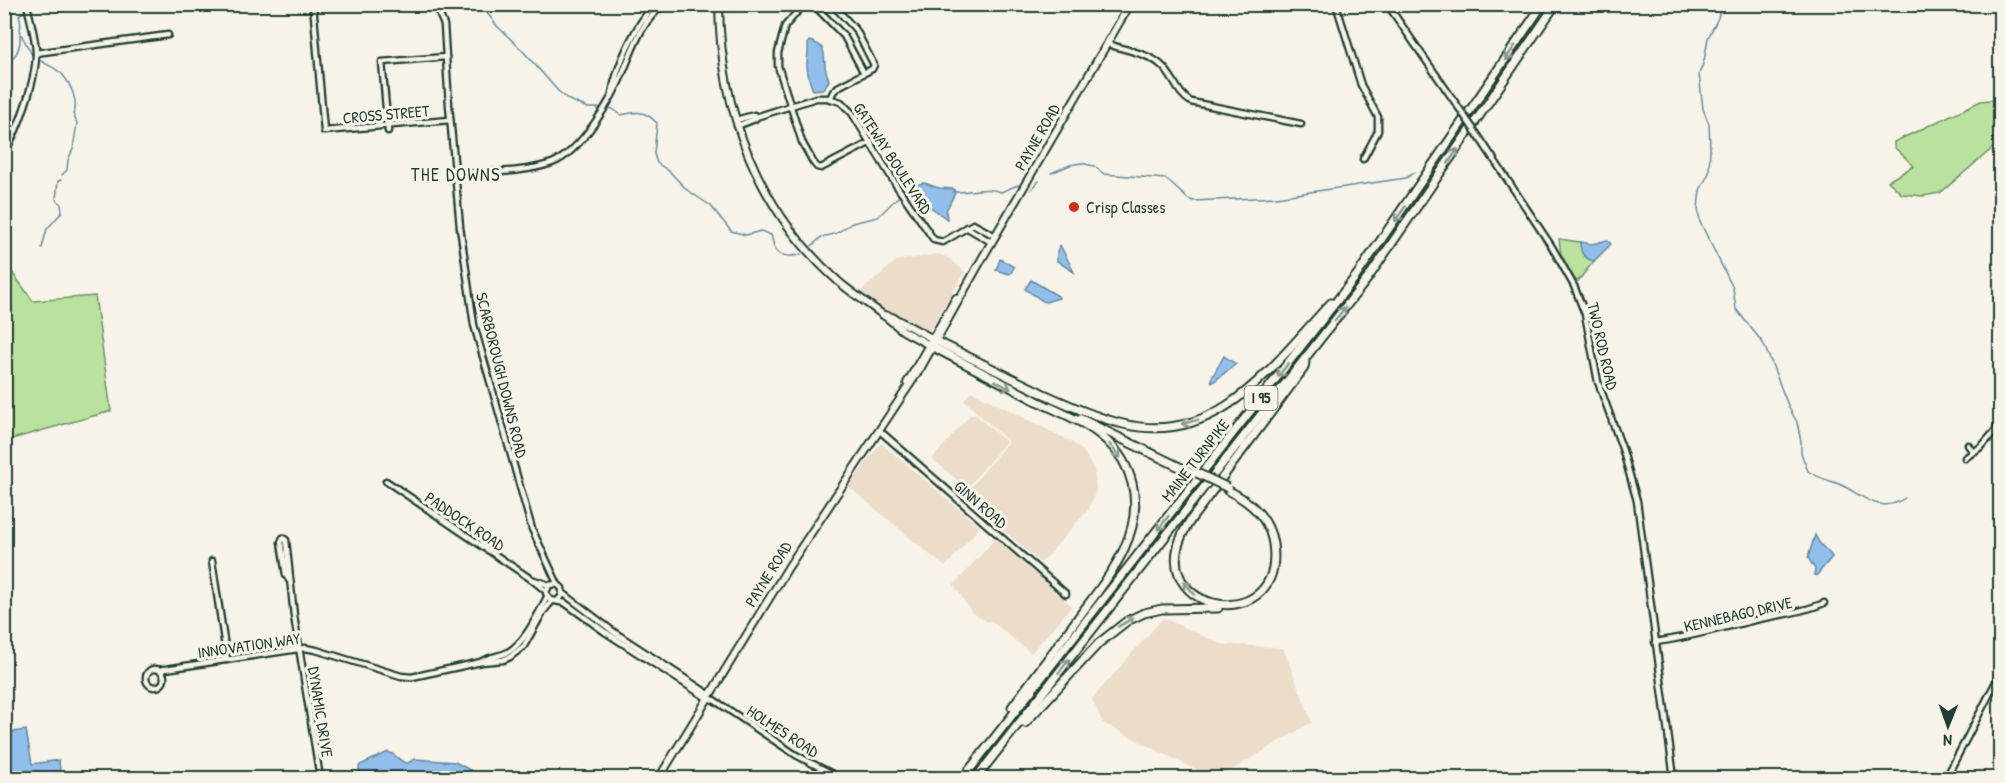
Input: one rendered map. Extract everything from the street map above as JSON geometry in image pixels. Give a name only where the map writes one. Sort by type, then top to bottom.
[{"type":"highway","name":"MAINE TURNPIKE","points":[[963,778],[1357,275],[1543,4]]},
{"type":"highway","name":"MAINE TURNPIKE","points":[[976,778],[1381,260],[1556,4]]},
{"type":"highway","points":[[932,343],[1037,391],[1107,419],[1131,426],[1166,427],[1205,418],[1232,404],[1250,389],[1357,275]]},
{"type":"highway","points":[[932,343],[1101,436],[1114,448],[1124,464],[1135,498],[1135,516],[1127,542],[1112,570],[1006,715],[974,764]]},
{"type":"highway","points":[[1228,489],[1251,504],[1263,518],[1272,538],[1274,561],[1269,579],[1258,593],[1242,602],[1225,605],[1198,598],[1185,585],[1178,569],[1176,551],[1178,542],[1192,518],[1304,368],[1307,357]]},
{"type":"highway","points":[[1037,391],[1197,474]]},
{"type":"highway","points":[[997,753],[1099,643],[1127,621],[1144,613],[1162,609],[1239,606],[1262,592],[1268,585],[1275,568],[1276,550],[1272,532],[1264,516],[1252,502],[1089,422],[1031,398]]},
{"type":"main road","points":[[719,4],[722,61],[736,123],[760,181],[775,207],[813,256],[839,282],[864,302],[932,343]]},
{"type":"main road","name":"PAYNE ROAD","points":[[658,778],[789,566],[921,369],[932,343],[1130,4]]},
{"type":"street","points":[[4,153],[15,132],[34,70],[36,52],[27,4]]},
{"type":"street","name":"CROSS STREET","points":[[313,4],[324,131],[388,128],[450,120]]},
{"type":"street","name":"SCARBOROUGH DOWNS ROAD","points":[[435,4],[444,25],[455,175],[474,325],[532,529],[550,567],[553,585],[562,588],[563,593]]},
{"type":"street","points":[[611,97],[616,76],[635,31],[655,4]]},
{"type":"street","points":[[455,175],[532,168],[555,162],[565,156],[579,142],[611,97],[642,29],[657,10],[665,4]]},
{"type":"street","points":[[804,4],[786,23],[778,53],[778,66],[802,142],[817,167],[826,166],[871,142]]},
{"type":"street","points":[[813,4],[844,36],[864,73]]},
{"type":"street","points":[[1336,4],[1361,85],[1378,117],[1378,131],[1363,159]]},
{"type":"street","name":"TWO ROD ROAD","points":[[1387,4],[1552,247],[1582,305],[1588,324],[1598,385],[1623,451],[1637,501],[1674,778]]},
{"type":"street","points":[[830,99],[836,88],[873,68],[873,61],[854,28],[834,5]]},
{"type":"street","points":[[36,52],[168,35]]},
{"type":"street","points":[[1108,44],[1159,63],[1182,95],[1191,102],[1301,124]]},
{"type":"street","points":[[388,128],[382,62],[446,57]]},
{"type":"street","name":"GATEWAY BOULEVARD","points":[[736,123],[755,119],[816,98],[841,102],[850,110],[896,186],[934,240],[943,242],[966,227],[993,239]]},
{"type":"street","points":[[1362,142],[1370,146]]},
{"type":"street","points":[[1965,458],[1984,444],[2001,425]]},
{"type":"street","name":"GINN ROAD","points":[[880,431],[1066,594]]},
{"type":"street","points":[[1968,445],[1973,452]]},
{"type":"street","name":"PADDOCK ROAD","points":[[386,481],[531,579],[555,601]]},
{"type":"street","points":[[283,538],[286,540],[291,574],[289,580],[282,553],[283,538]]},
{"type":"street","points":[[212,561],[227,660]]},
{"type":"street","name":"PADDOCK ROAD","points":[[531,579],[553,585]]},
{"type":"street","name":"DYNAMIC DRIVE","points":[[289,580],[320,778]]},
{"type":"street","name":"INNOVATION WAY","points":[[481,662],[506,654],[516,647],[532,625],[553,585]]},
{"type":"street","points":[[563,593],[611,630],[710,697]]},
{"type":"street","name":"INNOVATION WAY","points":[[159,670],[299,649],[316,650],[408,677],[421,676],[508,658],[519,651],[563,593]]},
{"type":"street","points":[[555,601],[565,603],[605,632],[710,697]]},
{"type":"street","name":"KENNEBAGO DRIVE","points":[[1655,642],[1689,637],[1747,621],[1810,609],[1824,603]]},
{"type":"street","points":[[1810,609],[1813,617]]},
{"type":"street","points":[[1946,778],[2001,674]]},
{"type":"street","name":"HOLMES ROAD","points":[[710,697],[796,755],[840,778]]},
{"type":"shaded area","points":[[938,254],[950,259],[965,272],[929,331],[877,306],[859,293],[896,261]]},
{"type":"shaded area","points":[[971,391],[1070,441],[1083,451],[1094,470],[1096,490],[1089,509],[1041,563],[964,496],[1008,442],[964,400]]},
{"type":"shaded area","points":[[970,415],[976,415],[1006,442],[967,488],[932,459]]},
{"type":"shaded area","points":[[881,443],[980,527],[945,567],[848,486]]},
{"type":"shaded area","points":[[995,539],[1072,606],[1031,653],[990,620],[988,622],[972,613],[954,585]]},
{"type":"shaded area","points":[[1163,618],[1221,644],[1283,648],[1312,722],[1220,777],[1196,770],[1103,723],[1092,699]]},
{"type":"green space","points":[[1981,101],[2000,102],[2000,142],[1940,193],[1923,196],[1902,194],[1888,181],[1914,166],[1894,147],[1894,142]]},
{"type":"green space","points":[[1559,239],[1580,242],[1583,254],[1594,261],[1578,281],[1575,280],[1561,254]]},
{"type":"green space","points":[[6,264],[33,301],[95,296],[111,411],[5,441],[4,265]]},
{"type":"water","points":[[809,41],[819,45],[824,53],[829,81],[823,89],[813,90],[810,81],[807,65]]},
{"type":"water","points":[[924,183],[939,188],[954,189],[955,193],[946,211],[947,219],[932,208],[921,209],[919,204],[913,200],[910,190],[915,185]]},
{"type":"water","points":[[1607,240],[1611,244],[1594,261],[1585,257],[1580,242],[1592,244]]},
{"type":"water","points":[[1060,245],[1074,272],[1057,261],[1057,251]]},
{"type":"water","points":[[1000,259],[1014,267],[1011,273],[996,270]]},
{"type":"water","points":[[1031,280],[1059,298],[1043,301],[1025,289]]},
{"type":"water","points":[[1224,356],[1236,364],[1212,383],[1211,379]]},
{"type":"water","points":[[1815,535],[1832,557],[1816,576],[1814,575],[1815,569],[1808,558]]},
{"type":"water","points":[[26,730],[32,764],[59,760],[60,771],[5,776],[5,733]]},
{"type":"water","points":[[388,752],[408,763],[415,759],[455,762],[485,778],[360,778],[360,765]]},
{"type":"waterway","points":[[34,7],[38,4]]},
{"type":"waterway","points":[[485,4],[488,14],[497,26],[522,50],[558,91],[569,100],[588,108],[602,108]]},
{"type":"waterway","points":[[1721,4],[1718,18],[1708,38],[1699,74],[1703,109],[1709,124],[1710,148],[1709,173],[1700,190],[1698,208],[1700,222],[1733,288],[1736,309],[1763,343],[1770,359],[1789,408],[1797,422],[1801,453],[1808,471],[1878,504],[1886,505],[1905,498]]},
{"type":"waterway","points":[[4,66],[19,49],[21,25],[19,15],[24,12]]},
{"type":"waterway","points":[[21,34],[33,57]]},
{"type":"waterway","points":[[41,61],[62,74],[75,99],[73,114],[77,123],[73,149],[67,170],[62,175]]},
{"type":"waterway","points":[[607,108],[621,115],[644,114],[657,123],[654,154],[657,163],[670,172],[687,190],[711,206],[731,231],[746,235],[761,231],[771,235],[774,248],[778,253],[788,256],[801,254]]},
{"type":"waterway","points":[[1051,173],[1081,163],[1094,166],[1104,174],[1166,179],[1193,201],[1276,197],[1406,178],[1415,172]]},
{"type":"waterway","points":[[42,248],[47,229],[62,212],[61,204],[56,199],[58,181],[61,180]]},
{"type":"waterway","points":[[1031,190],[1039,181]]},
{"type":"waterway","points":[[953,192],[989,190],[1001,192],[1018,185]]},
{"type":"waterway","points":[[905,192],[910,192]]},
{"type":"waterway","points":[[812,246],[820,238],[837,233],[852,223],[878,217],[899,196]]},
{"type":"place","name":"Crisp Classes","points":[[1074,207]]},
{"type":"district","name":"THE DOWNS","points":[[456,175]]}]
